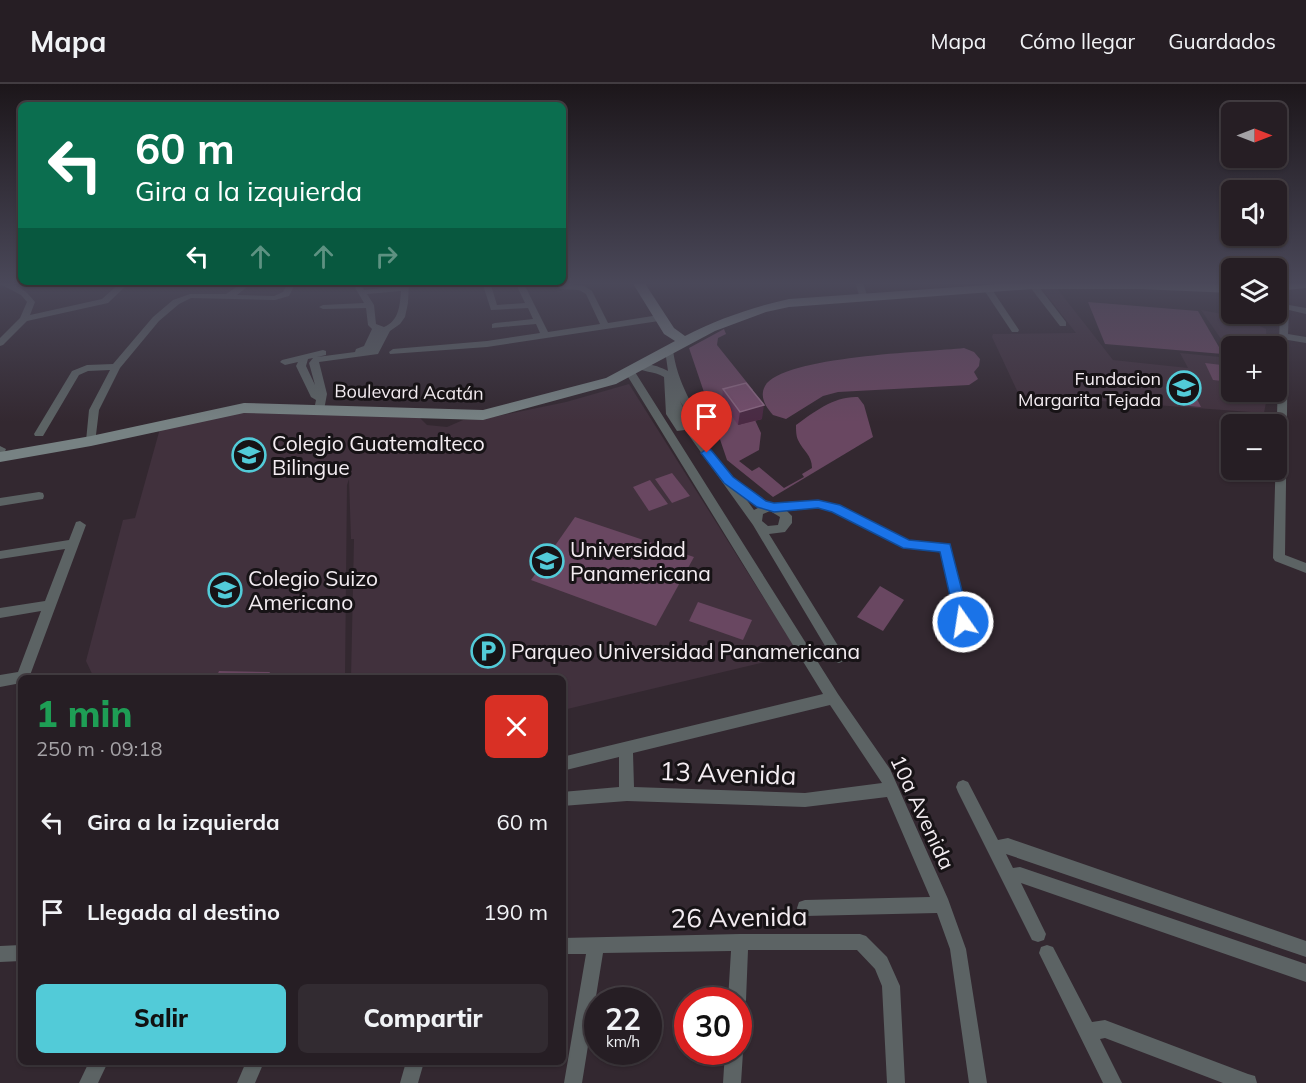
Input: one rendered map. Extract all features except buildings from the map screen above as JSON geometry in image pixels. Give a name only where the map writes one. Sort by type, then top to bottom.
[{"type":"main road","points":[[670,329],[680,339]]},
{"type":"main road","name":"Boulevard Acatán","points":[[0,452],[235,409],[320,404],[487,407],[599,378],[699,329]]},
{"type":"main road","name":"Boulevard Acatán","points":[[320,404],[483,414],[589,388],[635,370],[669,350],[680,339]]},
{"type":"street","points":[[0,343],[14,329]]},
{"type":"street","points":[[91,437],[94,410],[116,367],[148,329]]},
{"type":"street","points":[[285,362],[366,350],[381,329]]},
{"type":"street","points":[[320,404],[322,394],[314,363],[323,356],[371,353],[377,350],[381,329]]},
{"type":"street","points":[[542,329],[546,336]]},
{"type":"street","points":[[393,352],[487,344],[595,329]]},
{"type":"street","points":[[1282,329],[1283,336]]},
{"type":"street","points":[[1287,337],[1306,340]]},
{"type":"street","points":[[669,350],[675,392],[671,414],[692,446],[707,453],[728,480],[839,657]]},
{"type":"street","points":[[304,358],[301,366],[320,404]]},
{"type":"street","points":[[39,434],[73,375],[80,370],[116,367]]},
{"type":"street","points":[[635,370],[657,369],[666,373],[675,392],[706,436],[707,453]]},
{"type":"street","name":"10a Avenida","points":[[635,370],[833,698],[885,774],[942,905],[958,949],[978,1083]]},
{"type":"street","points":[[1280,554],[1282,402]]},
{"type":"street","points":[[728,480],[754,500],[783,512],[784,526],[778,560]]},
{"type":"street","points":[[0,502],[39,496]]},
{"type":"street","points":[[757,523],[758,512],[808,504],[835,508],[907,545],[946,547],[963,622]]},
{"type":"street","points":[[757,523],[772,531],[784,526],[808,504]]},
{"type":"street","points":[[24,675],[80,525]]},
{"type":"street","points":[[0,555],[72,544]]},
{"type":"street","points":[[1280,554],[1306,559]]},
{"type":"street","points":[[1280,554],[1306,567]]},
{"type":"street","points":[[0,613],[51,605]]},
{"type":"street","points":[[0,681],[18,678]]},
{"type":"street","name":"13 Avenida","points":[[566,763],[833,698]]},
{"type":"street","points":[[626,750],[627,794]]},
{"type":"street","points":[[963,787],[1038,933]]},
{"type":"street","name":"13 Avenida","points":[[566,799],[627,794],[805,800],[892,789]]},
{"type":"street","points":[[994,849],[1008,846],[1306,949]]},
{"type":"street","points":[[1009,877],[1020,875],[1306,974]]},
{"type":"street","points":[[806,908],[942,905]]},
{"type":"street","points":[[738,987],[740,942]]},
{"type":"street","name":"26 Avenida","points":[[566,946],[860,942],[881,963],[891,986],[896,1083]]},
{"type":"street","points":[[573,1083],[596,945]]},
{"type":"street","points":[[1047,953],[1113,1083]]},
{"type":"street","points":[[1087,1032],[1105,1029],[1248,1083]]},
{"type":"street","points":[[88,1083],[97,1065]]},
{"type":"street","points":[[246,1083],[254,1065]]},
{"type":"street","points":[[409,1083],[414,1065]]},
{"type":"street","points":[[732,1083],[733,1065]]},
{"type":"shaded area","points":[[724,329],[726,334],[718,338],[717,345],[753,390],[738,425],[755,420],[761,433],[759,450],[739,461],[752,471],[759,467],[784,488],[804,477],[802,474],[812,468],[812,464],[797,438],[796,425],[825,406],[841,399],[858,397],[864,405],[873,437],[773,497],[727,460],[689,348]]},
{"type":"shaded area","name":"Fundacion Margarita Tejada","points":[[1073,329],[1088,329],[1113,360],[1188,368],[1180,353],[1221,357],[1221,402],[1266,402],[1264,413],[1019,395],[992,337],[993,334],[1076,333]]},
{"type":"shaded area","points":[[1099,329],[1208,329],[1221,354],[1105,344]]},
{"type":"shaded area","name":"Fundacion Margarita Tejada","points":[[1214,329],[1265,329],[1266,336],[1221,336],[1221,339]]},
{"type":"shaded area","points":[[964,348],[974,352],[980,359],[979,366],[974,372],[978,379],[969,385],[838,392],[823,396],[786,419],[773,415],[763,398],[765,386],[777,376],[798,368],[857,357]]},
{"type":"shaded area","points":[[1205,363],[1221,365],[1221,381],[1213,380]]},
{"type":"shaded area","name":"Universidad Panamericana","points":[[629,384],[799,654],[566,709],[566,675],[351,675],[354,539],[351,539],[349,479],[347,485],[345,675],[93,675],[86,661],[123,520],[135,518],[161,425],[246,410],[419,417],[427,425],[447,427],[463,420],[483,419],[566,402]]},
{"type":"shaded area","points":[[1169,389],[1193,391],[1201,407],[1178,405]]},
{"type":"shaded area","points":[[672,473],[690,496],[672,503],[655,479]]},
{"type":"shaded area","points":[[650,480],[668,504],[649,511],[633,487]]},
{"type":"shaded area","points":[[575,517],[694,557],[656,626],[531,580]]},
{"type":"shaded area","points":[[880,586],[904,600],[883,631],[857,617]]},
{"type":"shaded area","points":[[698,602],[752,620],[743,640],[689,621]]},
{"type":"shaded area","points":[[219,671],[270,672],[268,675],[217,675]]},
{"type":"place","name":"Fundacion Margarita Tejada","points":[[1184,388]]},
{"type":"place","name":"Colegio Guatemalteco Bilingue","points":[[249,455]]},
{"type":"place","name":"Universidad Panamericana","points":[[547,561]]},
{"type":"place","name":"Colegio Suizo Americano","points":[[225,590]]},
{"type":"place","name":"Parqueo Universidad Panamericana","points":[[488,651]]},
{"type":"route","points":[[707,453],[728,480],[761,504],[783,508],[818,504],[835,508],[907,545],[946,547],[963,622]]}]
